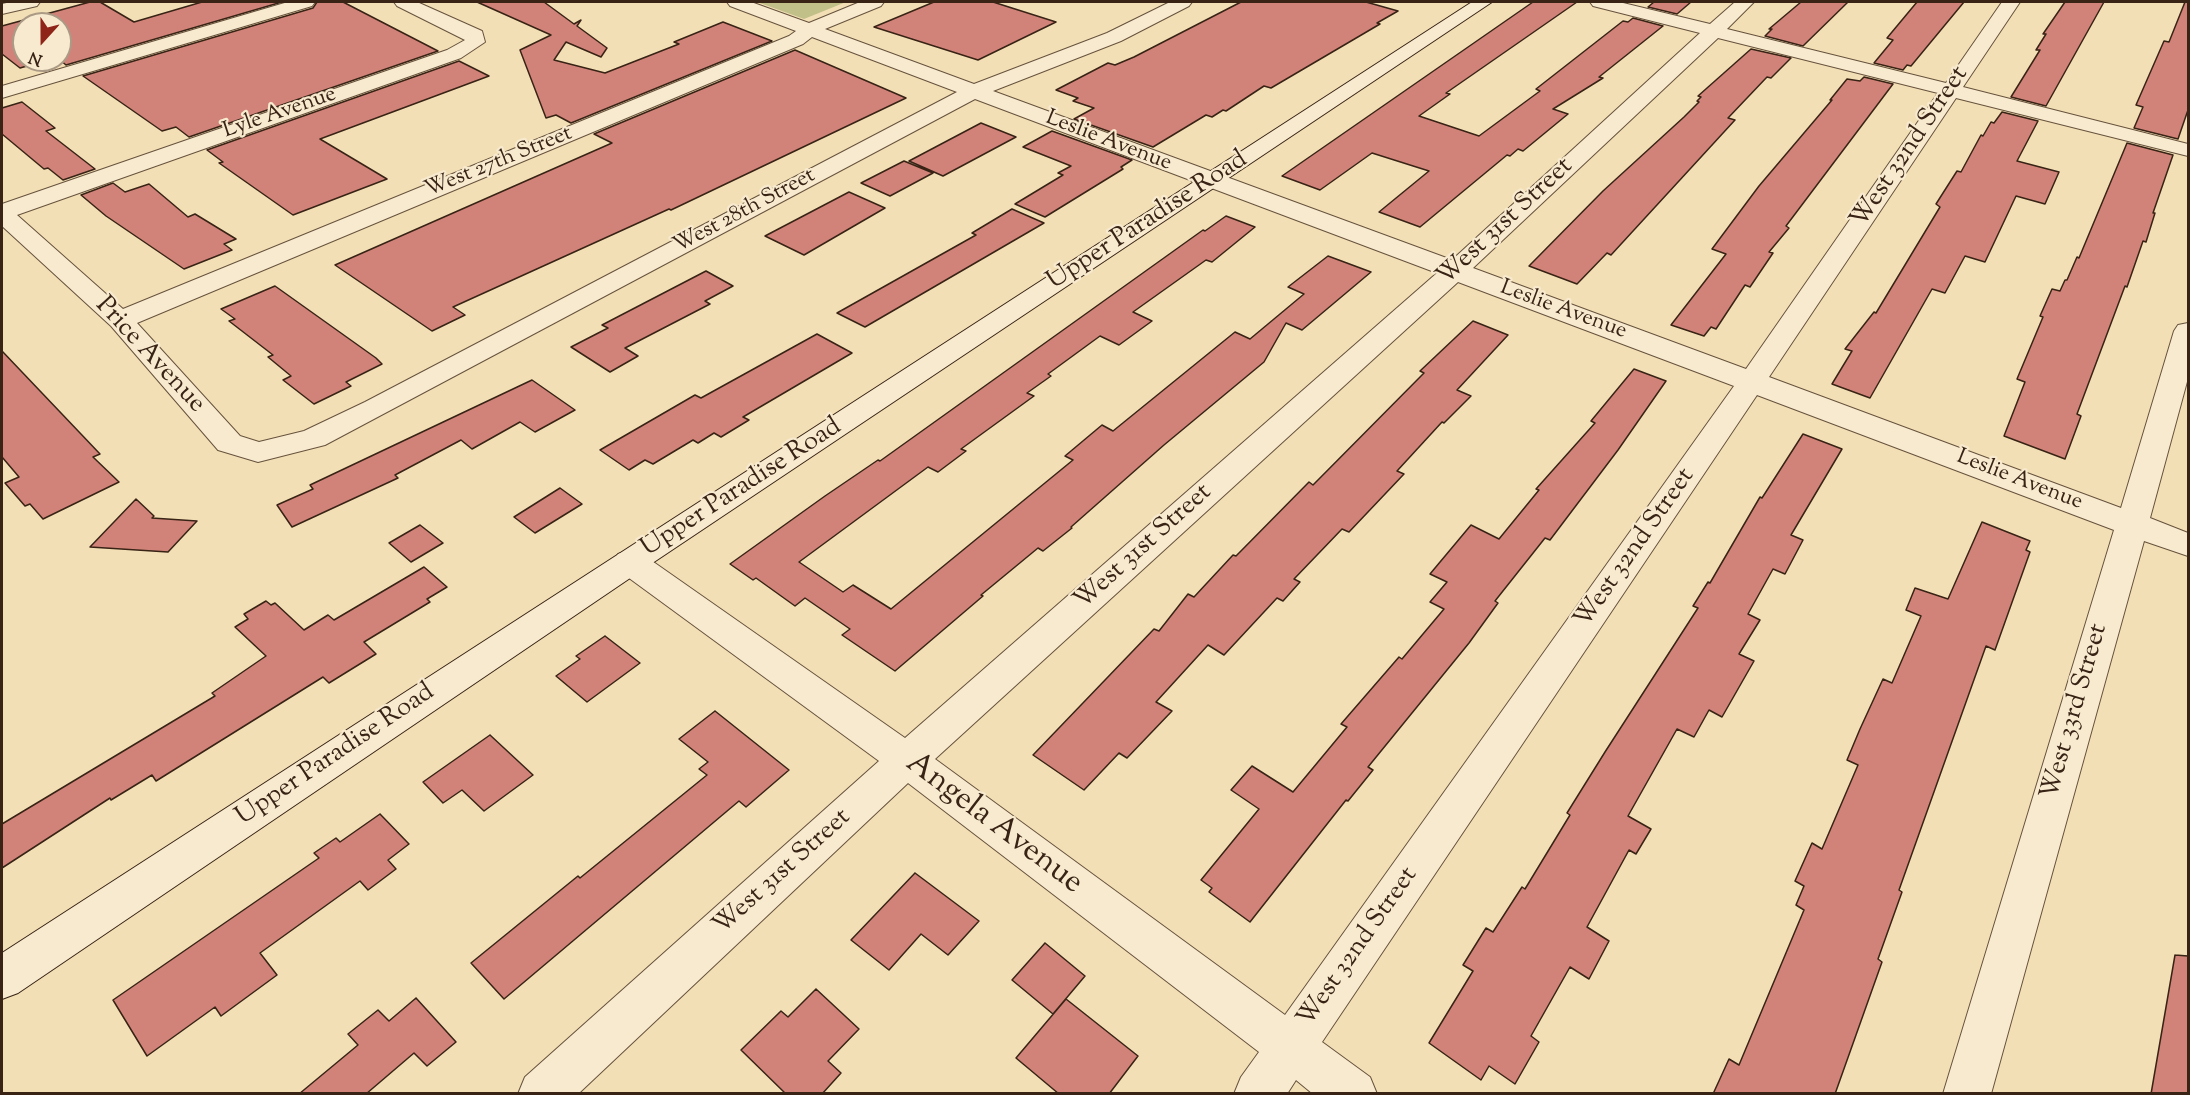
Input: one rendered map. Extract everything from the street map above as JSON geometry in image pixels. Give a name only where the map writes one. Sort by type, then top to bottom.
[{"type":"street","points":[[2,9],[31,2]]},
{"type":"street","points":[[2,93],[306,2]]},
{"type":"street","name":"Lyle Avenue","points":[[2,213],[454,54],[475,42],[475,34],[403,2]]},
{"type":"street","name":"Leslie Avenue","points":[[736,2],[2188,545]]},
{"type":"street","name":"West 27th Street","points":[[120,320],[796,40],[812,30],[875,2]]},
{"type":"street","name":"West 28th Street","points":[[314,438],[375,408],[974,91],[1114,37],[1184,2]]},
{"type":"street","name":"Upper Paradise Road","points":[[2,978],[630,561],[1483,2]]},
{"type":"street","points":[[1599,2],[2188,150]]},
{"type":"street","name":"West 31st Street","points":[[543,1094],[907,760],[1455,271],[1745,2]]},
{"type":"street","name":"West 32nd Street","points":[[1258,1094],[2012,2]]},
{"type":"street","name":"Price Avenue","points":[[2,213],[120,320],[229,443],[258,452],[314,438]]},
{"type":"street","name":"West 33rd Street","points":[[1966,1094],[2188,331]]},
{"type":"street","name":"Angela Avenue","points":[[630,561],[907,760],[1353,1094]]},
{"type":"shaded area","points":[[757,2],[846,2],[804,19]]},
{"type":"building","points":[[90,2],[100,2],[134,22],[202,2],[282,2],[72,63],[72,12],[53,12]]},
{"type":"building","points":[[317,2],[343,2],[438,51],[189,137],[176,127],[162,131],[83,76],[313,8]]},
{"type":"building","points":[[477,2],[544,2],[574,24],[581,20],[577,26],[607,48],[601,57],[566,42],[554,60],[605,73],[679,44],[674,42],[723,22],[772,41],[571,123],[556,115],[546,118],[520,50],[551,35]]},
{"type":"building","points":[[934,2],[993,2],[1056,22],[978,60],[874,27]]},
{"type":"building","points":[[1241,2],[1366,2],[1398,11],[1271,88],[1264,86],[1226,111],[1223,110],[1212,117],[1206,115],[1153,147],[1074,119],[1094,108],[1073,101],[1078,98],[1056,90],[1108,63],[1115,65],[1134,57]]},
{"type":"building","points":[[1533,2],[1577,2],[1446,93],[1450,94],[1419,116],[1479,136],[1540,91],[1536,89],[1623,21],[1628,22],[1633,18],[1663,26],[1599,77],[1603,78],[1553,109],[1568,114],[1523,151],[1518,149],[1510,156],[1507,155],[1420,227],[1379,212],[1429,171],[1372,153],[1320,190],[1282,176]]},
{"type":"building","points":[[1654,2],[1691,2],[1677,14],[1648,7]]},
{"type":"building","points":[[1801,2],[1848,2],[1803,46],[1765,36],[1772,29],[1769,29]]},
{"type":"building","points":[[1917,2],[1964,2],[1911,66],[1907,65],[1903,70],[1874,63],[1893,40],[1887,38]]},
{"type":"building","points":[[2065,2],[2104,2],[2046,106],[2011,97],[2040,50],[2036,50],[2046,34],[2043,34]]},
{"type":"building","points":[[2185,2],[2188,2],[2188,110],[2178,139],[2134,128],[2143,107],[2136,105],[2164,41],[2169,42]]},
{"type":"building","points":[[12,23],[12,62],[2,54],[2,26]]},
{"type":"building","points":[[1751,49],[1791,58],[1771,78],[1767,77],[1728,118],[1735,120],[1611,255],[1607,253],[1577,284],[1529,266],[1603,191],[1699,102],[1697,101],[1701,97],[1698,96]]},
{"type":"building","points":[[795,50],[906,98],[671,210],[453,307],[465,315],[432,331],[335,265],[612,143],[594,134]]},
{"type":"building","points":[[459,61],[489,76],[320,139],[387,179],[293,215],[219,163],[223,162],[207,150]]},
{"type":"building","points":[[1864,77],[1893,84],[1786,226],[1789,228],[1769,252],[1773,253],[1750,287],[1745,285],[1716,329],[1711,327],[1704,336],[1671,325],[1726,254],[1712,249],[1759,186],[1847,79],[1860,81]]},
{"type":"building","points":[[22,102],[55,128],[46,131],[95,169],[63,180],[48,168],[44,169],[2,134],[2,108]]},
{"type":"building","points":[[2002,112],[2038,121],[2017,161],[2059,172],[2045,204],[2016,196],[1985,262],[1965,256],[1945,293],[1932,289],[1870,398],[1832,384],[1852,351],[1845,349],[1874,312],[1876,313],[1940,207],[1936,204],[1957,171],[1961,172],[1981,135],[1983,136],[1991,122],[1994,123]]},
{"type":"building","points":[[981,123],[1016,137],[943,176],[909,161]]},
{"type":"building","points":[[1052,131],[1132,160],[1121,167],[1123,169],[1045,217],[1015,204],[1063,175],[1058,173],[1071,166],[1023,147]]},
{"type":"building","points":[[2127,143],[2173,155],[2153,213],[2155,213],[2146,242],[2143,241],[2077,414],[2081,416],[2065,459],[2004,436],[2025,382],[2017,379],[2043,317],[2040,316],[2052,289],[2060,291],[2077,257],[2079,258]]},
{"type":"building","points":[[904,161],[933,173],[890,196],[861,183]]},
{"type":"building","points":[[113,183],[125,192],[149,184],[188,217],[195,214],[236,239],[224,244],[232,250],[184,269],[106,216],[81,195]]},
{"type":"building","points":[[849,192],[885,208],[804,255],[765,236]]},
{"type":"building","points":[[1012,209],[1044,223],[865,327],[837,313],[976,235],[972,233]]},
{"type":"building","points":[[1226,216],[1255,227],[1212,262],[1206,260],[1133,312],[1152,321],[1119,345],[1100,336],[1048,374],[1051,376],[1027,393],[1034,396],[961,449],[966,451],[938,472],[928,467],[799,562],[843,592],[853,585],[891,609],[1073,460],[1065,456],[1102,425],[1113,431],[1235,332],[1250,339],[1304,294],[1288,287],[1328,256],[1371,272],[1302,330],[1286,323],[1264,362],[1164,445],[1072,528],[1043,551],[1038,548],[895,671],[842,635],[850,629],[805,598],[795,606],[756,578],[753,580],[730,564],[825,496],[878,460],[880,461],[1203,230],[1205,231]]},
{"type":"building","points":[[706,271],[733,286],[705,301],[710,304],[625,348],[638,356],[610,372],[571,347],[608,328],[602,325]]},
{"type":"building","points":[[275,286],[382,364],[346,382],[351,386],[314,404],[283,380],[291,376],[268,357],[273,355],[229,321],[235,319],[221,309]]},
{"type":"building","points":[[1473,321],[1508,335],[1457,390],[1471,396],[1444,423],[1442,422],[1397,471],[1404,474],[1349,532],[1342,529],[1294,579],[1300,582],[1283,601],[1277,598],[1224,655],[1208,645],[1156,702],[1172,711],[1127,758],[1119,753],[1084,790],[1033,755],[1154,629],[1159,631],[1188,594],[1194,597],[1233,555],[1236,556],[1309,482],[1313,485],[1424,373],[1420,371]]},
{"type":"building","points":[[817,334],[852,353],[743,417],[749,420],[721,437],[714,433],[698,443],[693,440],[653,464],[645,460],[629,470],[600,450],[695,395],[701,398]]},
{"type":"building","points":[[2,351],[100,454],[93,457],[119,482],[43,519],[30,504],[25,506],[5,483],[19,477],[2,457]]},
{"type":"building","points":[[1634,369],[1666,381],[1618,450],[1550,540],[1545,538],[1495,601],[1498,603],[1469,643],[1368,767],[1373,770],[1348,801],[1346,800],[1250,922],[1209,892],[1212,888],[1201,880],[1259,809],[1231,790],[1252,766],[1293,792],[1347,727],[1341,724],[1399,657],[1402,659],[1444,609],[1430,602],[1447,582],[1430,574],[1471,525],[1499,539],[1539,490],[1536,489],[1595,423],[1591,421]]},
{"type":"building","points":[[532,380],[575,410],[535,432],[520,422],[472,449],[461,440],[395,475],[398,478],[292,527],[277,505],[313,489],[310,485]]},
{"type":"building","points":[[1803,434],[1842,449],[1791,535],[1803,540],[1785,574],[1773,569],[1748,614],[1760,620],[1739,654],[1754,661],[1722,717],[1709,710],[1694,737],[1677,729],[1628,816],[1651,829],[1636,854],[1629,850],[1587,927],[1609,941],[1589,979],[1570,967],[1531,1036],[1539,1042],[1515,1084],[1489,1066],[1481,1080],[1429,1043],[1473,971],[1463,965],[1486,928],[1493,932],[1522,887],[1525,889],[1570,815],[1567,813],[1698,608],[1693,606],[1708,582],[1710,583],[1760,497],[1762,498]]},
{"type":"building","points":[[560,488],[582,504],[535,533],[514,517]]},
{"type":"building","points":[[136,499],[154,516],[152,518],[197,521],[168,552],[90,547]]},
{"type":"building","points":[[1982,522],[2030,541],[2026,550],[2030,552],[1995,650],[1986,646],[1899,890],[1902,892],[1878,959],[1882,962],[1835,1094],[1713,1094],[1729,1059],[1739,1065],[1804,910],[1796,905],[1804,886],[1795,881],[1812,843],[1822,849],[1858,765],[1847,760],[1860,729],[1883,679],[1892,683],[1921,616],[1906,610],[1915,588],[1948,599]]},
{"type":"building","points":[[420,525],[443,543],[411,562],[389,543]]},
{"type":"building","points":[[424,567],[447,587],[427,599],[430,602],[364,642],[376,654],[329,683],[323,677],[156,781],[152,775],[111,800],[110,798],[2,868],[2,824],[215,696],[212,693],[266,656],[235,627],[248,619],[244,614],[266,601],[271,605],[275,603],[304,630],[328,615],[334,620]]},
{"type":"building","points":[[605,636],[640,663],[587,702],[556,676],[580,659],[576,656]]},
{"type":"building","points":[[715,711],[789,770],[746,807],[739,801],[504,999],[471,963],[707,775],[699,769],[708,762],[679,739]]},
{"type":"building","points":[[490,735],[533,775],[484,811],[462,790],[443,803],[423,782]]},
{"type":"building","points":[[380,814],[409,844],[388,860],[396,869],[368,890],[360,881],[260,953],[277,975],[221,1016],[215,1007],[147,1056],[113,1000],[319,858],[314,853],[336,838],[340,842]]},
{"type":"building","points":[[915,873],[979,921],[948,955],[921,934],[889,970],[851,940]]},
{"type":"building","points":[[1045,943],[1085,976],[1053,1014],[1012,980]]},
{"type":"building","points":[[2175,955],[2188,956],[2188,1094],[2151,1094]]},
{"type":"building","points":[[816,989],[859,1029],[828,1061],[841,1073],[822,1094],[786,1094],[741,1050],[781,1011],[788,1017]]},
{"type":"building","points":[[416,998],[456,1042],[427,1066],[414,1053],[366,1094],[299,1094],[358,1045],[348,1034],[378,1010],[389,1021]]},
{"type":"building","points":[[1066,999],[1138,1056],[1109,1094],[1059,1094],[1016,1058]]}]
